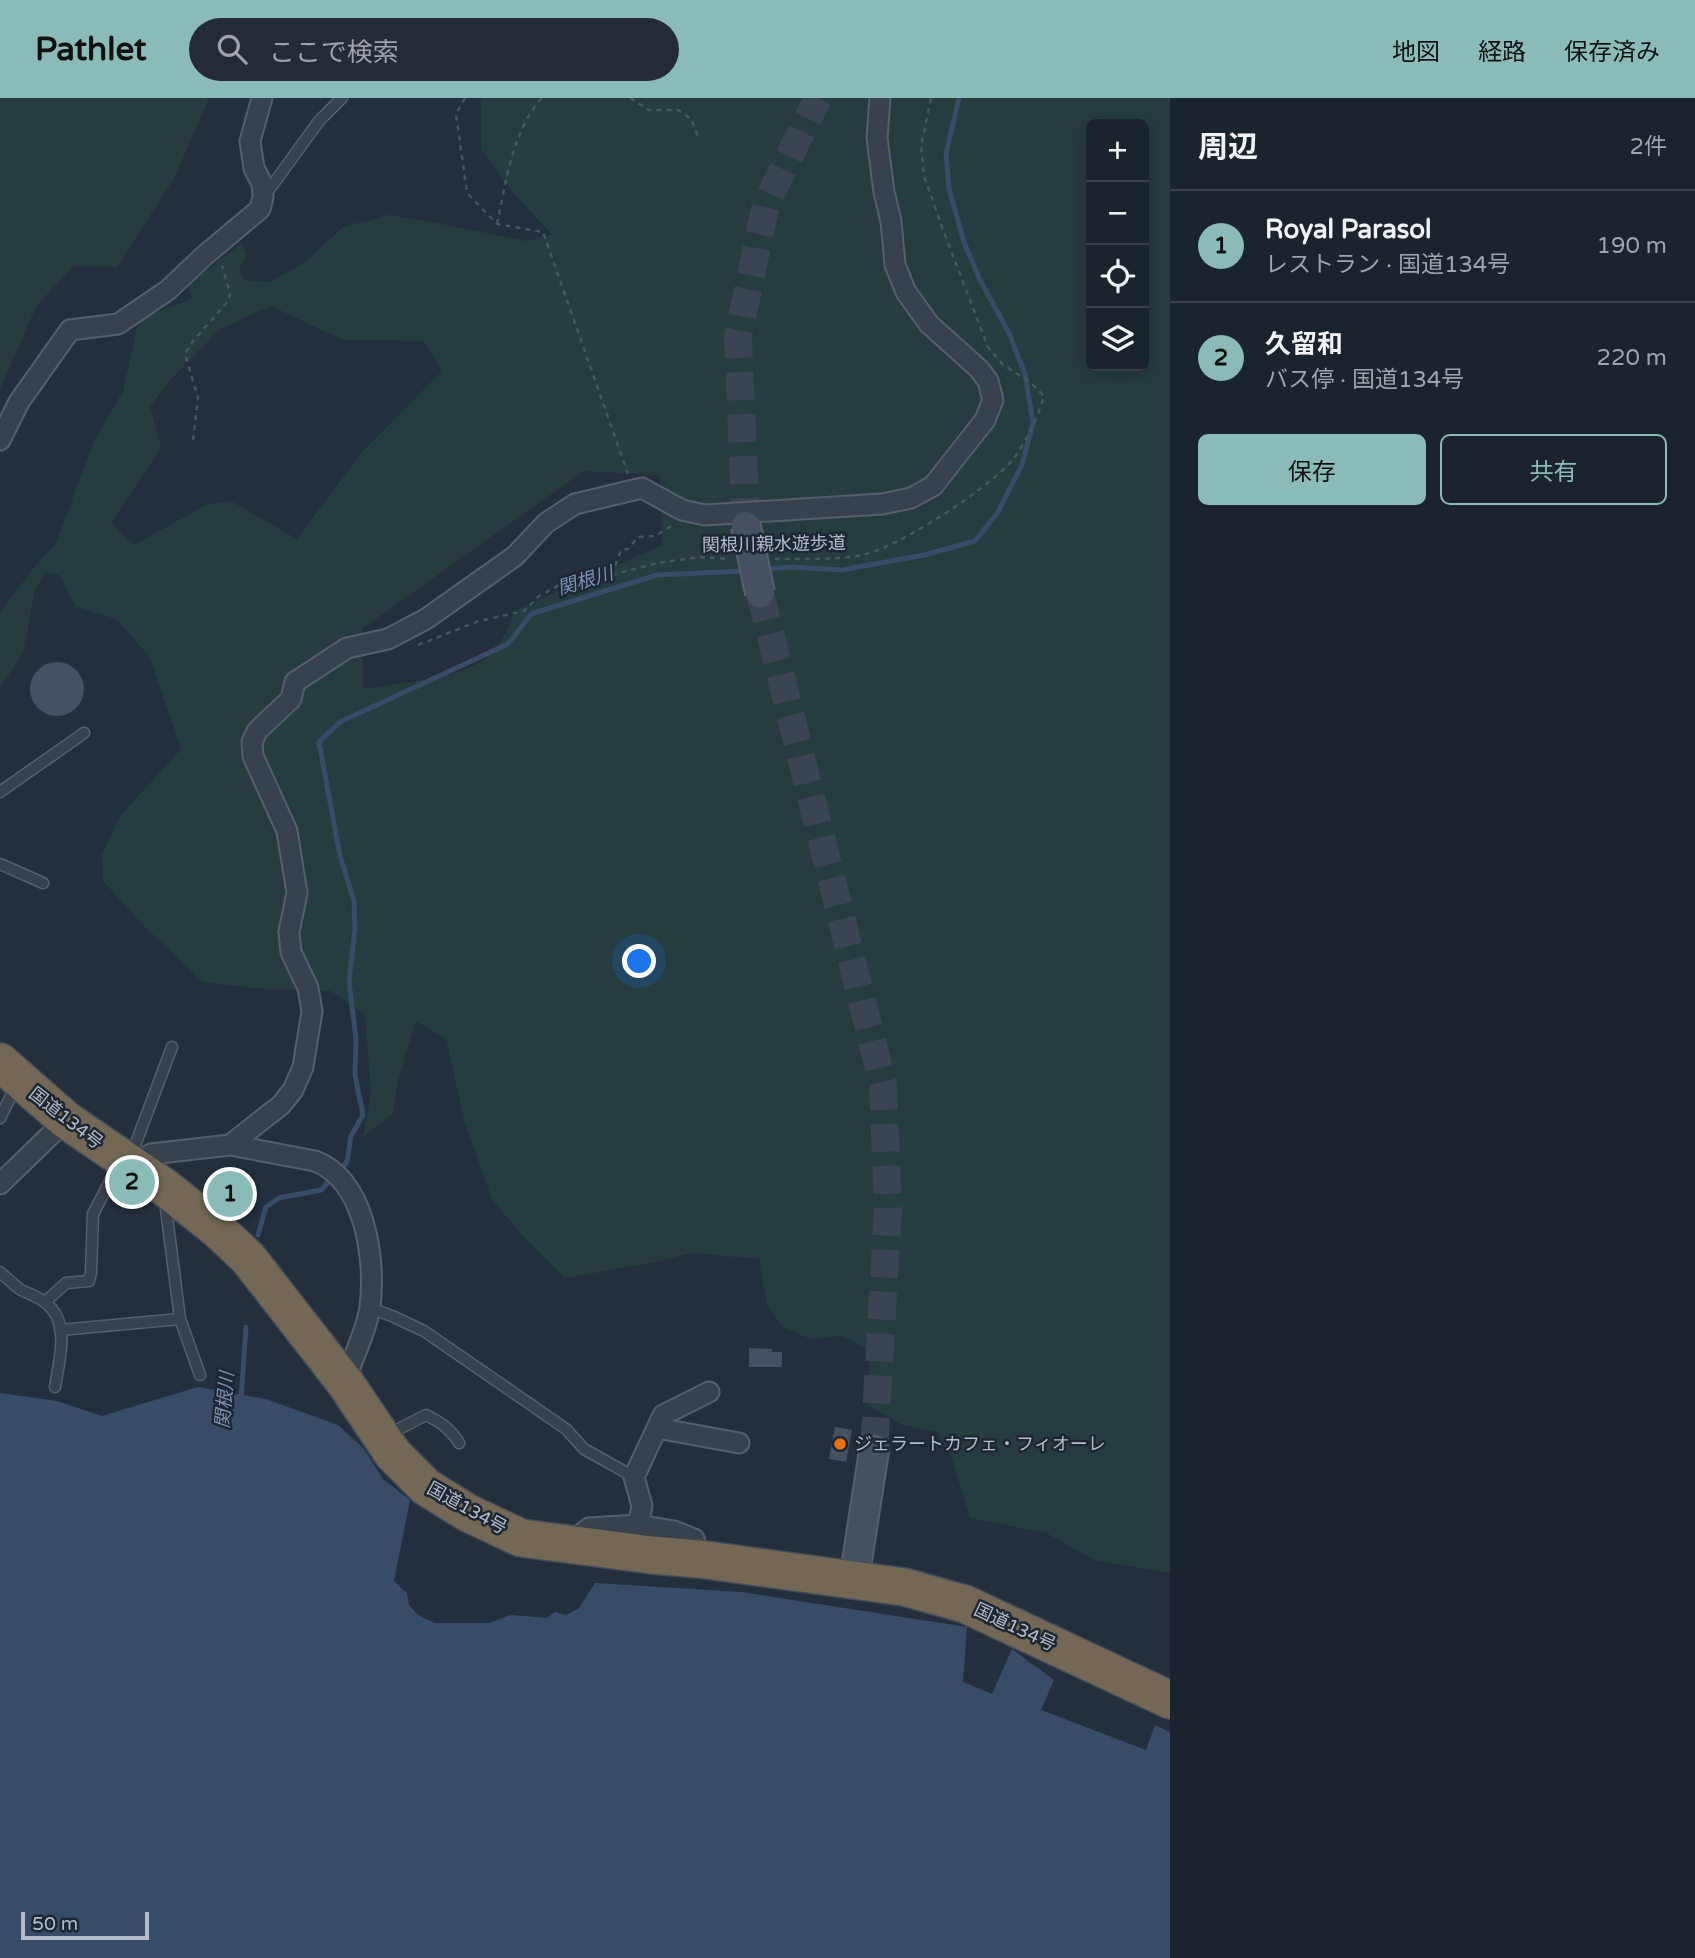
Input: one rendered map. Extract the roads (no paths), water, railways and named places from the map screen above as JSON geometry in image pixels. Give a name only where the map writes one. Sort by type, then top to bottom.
[{"type":"highway","name":"国道134号","points":[[9,1071],[66,1120],[163,1186],[248,1258],[346,1384],[393,1454],[426,1487],[468,1513],[522,1538],[904,1587],[965,1604],[1170,1700]]},
{"type":"main road","points":[[746,526],[760,593]]},
{"type":"main road","points":[[854,1580],[874,1451]]},
{"type":"street","points":[[0,440],[19,402],[70,330],[118,324],[168,290],[260,209],[262,184],[254,168],[250,141],[262,98]]},
{"type":"street","points":[[230,1146],[281,1105],[293,1090],[303,1067],[312,1012],[308,988],[291,952],[289,932],[297,893],[287,831],[253,756],[252,742],[257,731],[290,699],[295,682],[347,648],[388,639],[426,619],[515,556],[546,523],[575,504],[642,488],[682,510],[705,515],[882,504],[911,498],[933,486],[985,420],[993,400],[988,381],[979,369],[929,324],[906,292],[895,265],[891,221],[877,138],[880,98]]},
{"type":"street","points":[[0,1184],[66,1120]]},
{"type":"street","points":[[128,1163],[151,1154],[230,1146],[315,1161],[328,1166],[346,1183],[361,1215],[371,1263],[370,1308],[346,1384]]},
{"type":"street","points":[[638,1525],[642,1506],[634,1477],[663,1415],[709,1392]]},
{"type":"street","points":[[657,1428],[738,1443]]},
{"type":"street","points":[[568,1545],[589,1528],[638,1525],[674,1531],[694,1539],[699,1559]]},
{"type":"lane","points":[[263,197],[319,121],[342,98]]},
{"type":"lane","points":[[0,792],[84,733]]},
{"type":"lane","points":[[0,864],[43,883]]},
{"type":"lane","points":[[45,1301],[66,1283],[89,1281],[93,1214],[128,1163],[172,1047]]},
{"type":"lane","points":[[0,1118],[9,1071]]},
{"type":"lane","points":[[163,1186],[180,1319],[200,1375]]},
{"type":"lane","points":[[0,1272],[19,1288],[45,1301],[54,1311],[62,1342],[55,1387]]},
{"type":"lane","points":[[370,1308],[392,1315],[424,1331],[566,1429],[584,1450],[634,1477]]},
{"type":"lane","points":[[60,1330],[180,1319]]},
{"type":"lane","points":[[382,1438],[426,1415],[442,1423],[459,1443]]},
{"type":"water","points":[[198,1387],[266,1399],[338,1425],[364,1449],[383,1479],[410,1500],[394,1581],[407,1593],[409,1605],[418,1615],[435,1623],[489,1623],[511,1615],[547,1618],[555,1612],[566,1615],[579,1608],[595,1583],[741,1592],[967,1627],[963,1682],[992,1694],[1012,1649],[1054,1680],[1041,1710],[1146,1750],[1155,1725],[1170,1732],[1170,1958],[0,1958],[0,1393],[57,1401],[102,1416]]},
{"type":"waterway","name":"関根川","points":[[765,569],[792,567],[842,570],[924,555],[975,541],[998,512],[1022,465],[1033,423],[1025,374],[1009,333],[980,280],[964,242],[949,189],[946,154],[959,98]]},
{"type":"waterway","name":"関根川","points":[[339,1171],[347,1162],[351,1136],[363,1115],[355,1075],[356,1039],[349,981],[355,930],[354,901],[340,856],[319,742],[340,722],[508,644],[531,614],[657,575],[745,571]]},
{"type":"waterway","name":"関根川","points":[[258,1235],[266,1207],[279,1198],[321,1190],[332,1178]]},
{"type":"waterway","name":"関根川","points":[[241,1400],[246,1327]]},
{"type":"tunnel","points":[[746,526],[738,337],[766,204],[818,98]]},
{"type":"tunnel","points":[[760,593],[883,1085],[888,1209],[874,1451]]},
{"type":"place","name":"久留和","points":[[132,1182]]},
{"type":"place","name":"Royal Parasol","points":[[230,1194]]},
{"type":"place","name":"ジェラートカフェ・フィオーレ","points":[[840,1444]]}]
